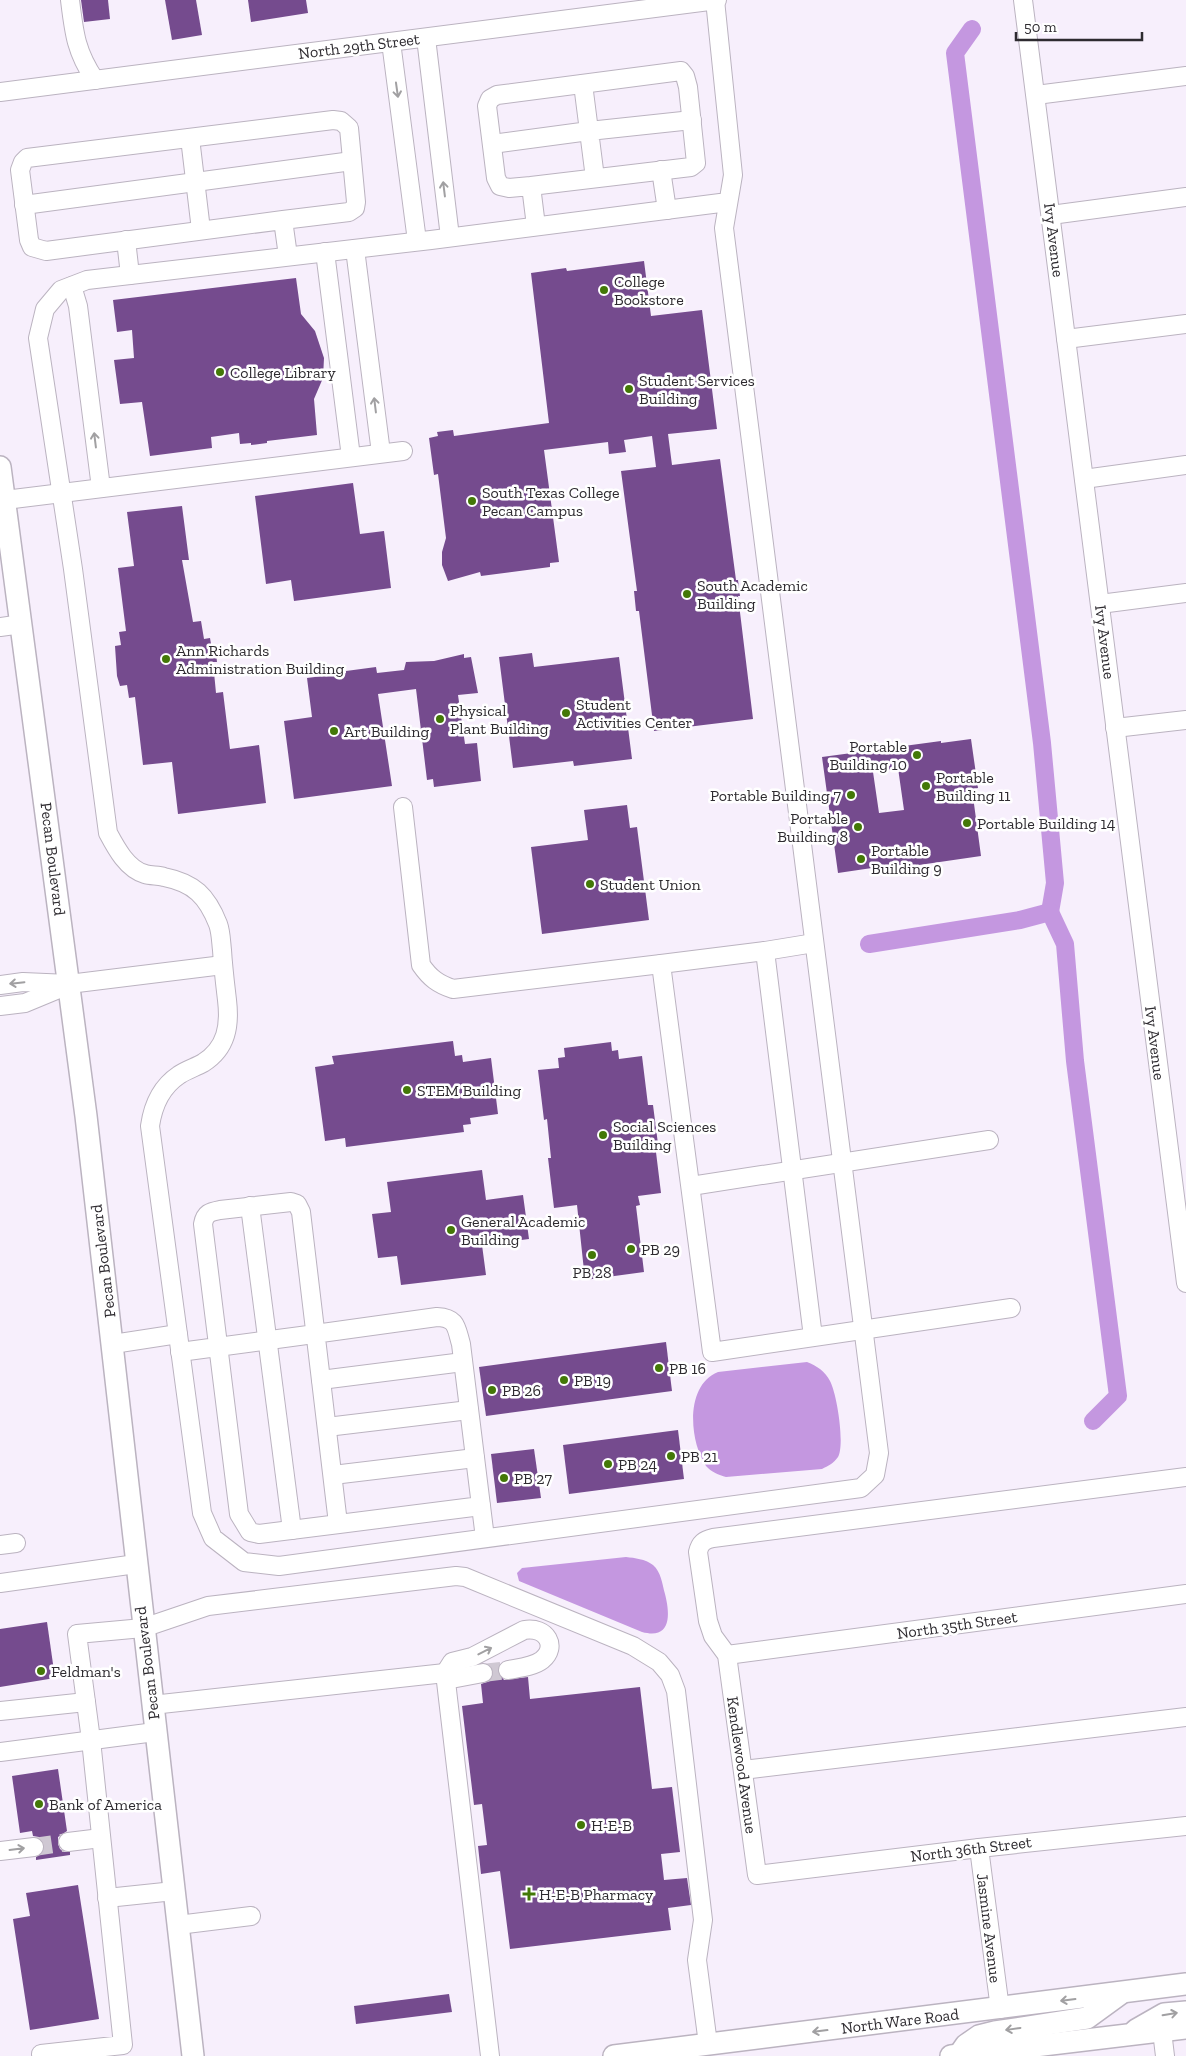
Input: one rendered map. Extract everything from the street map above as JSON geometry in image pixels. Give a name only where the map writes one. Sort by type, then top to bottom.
[{"type":"main road","name":"Pecan Boulevard","points":[[0,467],[69,984],[113,1344],[136,1564],[193,2056]]},
{"type":"main road","name":"North Ware Road","points":[[614,2056],[1000,2009],[1186,1984]]},
{"type":"main road","points":[[956,2056],[966,2045],[979,2036],[1087,2018],[1122,1993]]},
{"type":"main road","points":[[1124,2036],[1164,2014],[1186,2012]]},
{"type":"main road","points":[[956,2056],[1186,2028]]},
{"type":"street","points":[[70,0],[78,46],[84,63],[95,80]]},
{"type":"street","points":[[716,0],[732,175],[728,202],[724,228],[879,1453],[876,1475],[860,1488],[279,1566],[244,1562],[213,1538],[202,1513],[150,1126],[152,1108],[164,1090],[179,1075],[204,1062],[217,1050],[225,1037],[229,1019],[219,926],[211,908],[200,892],[164,876],[144,874],[132,866],[118,852],[108,832],[38,338],[45,309],[61,290],[87,280],[728,202]]},
{"type":"street","name":"North 29th Street","points":[[0,92],[716,0]]},
{"type":"street","name":"Ivy Avenue","points":[[1024,0],[1186,1283]]},
{"type":"street","points":[[426,38],[450,237]]},
{"type":"street","points":[[391,42],[417,241]]},
{"type":"street","points":[[681,71],[685,76],[688,87],[696,163],[691,167],[531,186],[509,188],[500,186],[496,178],[487,106],[490,99],[497,95],[583,84],[681,71]]},
{"type":"street","points":[[1036,95],[1186,76]]},
{"type":"street","points":[[583,84],[595,178]]},
{"type":"street","points":[[333,120],[341,121],[348,128],[352,161],[356,202],[354,208],[349,212],[46,251],[32,247],[29,240],[20,170],[27,158],[333,120]]},
{"type":"street","points":[[492,144],[692,120]]},
{"type":"street","points":[[190,138],[201,230]]},
{"type":"street","points":[[24,205],[352,161]]},
{"type":"street","points":[[661,170],[667,210]]},
{"type":"street","points":[[531,186],[536,226]]},
{"type":"street","points":[[1051,215],[1186,197]]},
{"type":"street","points":[[284,220],[288,256]]},
{"type":"street","points":[[126,240],[130,275]]},
{"type":"street","points":[[355,248],[381,453]]},
{"type":"street","points":[[325,252],[351,457]]},
{"type":"street","points":[[72,286],[78,306],[101,488]]},
{"type":"street","points":[[1066,339],[1186,324]]},
{"type":"street","points":[[5,500],[403,450]]},
{"type":"street","points":[[1084,479],[1186,465]]},
{"type":"street","points":[[1100,604],[1186,593]]},
{"type":"street","points":[[0,627],[22,624]]},
{"type":"street","points":[[1115,728],[1186,720]]},
{"type":"street","points":[[403,807],[420,965],[428,976],[440,985],[453,989],[765,951],[814,943]]},
{"type":"street","points":[[765,951],[813,1337]]},
{"type":"street","points":[[0,985],[23,982],[69,984],[223,964]]},
{"type":"street","points":[[661,964],[712,1352],[1011,1308]]},
{"type":"street","points":[[0,1006],[25,1003],[69,984]]},
{"type":"street","points":[[691,1186],[990,1140]]},
{"type":"street","points":[[339,1524],[300,1212],[297,1204],[291,1202],[210,1212],[205,1216],[203,1224],[218,1347],[239,1514],[250,1532],[259,1534],[292,1530],[481,1506]]},
{"type":"street","points":[[250,1206],[292,1530]]},
{"type":"street","points":[[180,1352],[448,1318],[455,1323],[463,1362],[485,1538]]},
{"type":"street","points":[[113,1344],[178,1334]]},
{"type":"street","points":[[321,1380],[463,1362]]},
{"type":"street","points":[[327,1427],[469,1410]]},
{"type":"street","points":[[333,1475],[475,1458]]},
{"type":"street","points":[[727,1655],[714,1636],[707,1612],[698,1552],[700,1545],[706,1540],[1186,1477]]},
{"type":"street","points":[[0,1583],[136,1564]]},
{"type":"street","points":[[41,2054],[72,2053],[123,2045],[91,1740],[77,1634],[144,1628],[208,1606],[456,1576],[465,1577],[633,1646],[659,1662],[670,1675],[676,1690],[702,1920],[697,1960],[708,2044]]},
{"type":"street","name":"North 35th Street","points":[[727,1655],[1186,1594]]},
{"type":"street","points":[[490,2056],[445,1677],[452,1662],[472,1657],[516,1633],[534,1628],[546,1635],[549,1645],[548,1654],[543,1660],[536,1664],[508,1670]]},
{"type":"street","name":"Kendlewood Avenue","points":[[727,1655],[757,1875]]},
{"type":"street","points":[[152,1705],[484,1673]]},
{"type":"street","points":[[0,1711],[86,1702]]},
{"type":"street","points":[[743,1770],[1186,1717]]},
{"type":"street","points":[[0,1752],[155,1732]]},
{"type":"street","name":"North 36th Street","points":[[757,1875],[980,1848],[1186,1826]]},
{"type":"street","points":[[68,1842],[101,1838]]},
{"type":"street","points":[[0,1851],[34,1847]]},
{"type":"street","name":"Jasmine Avenue","points":[[980,1848],[1000,2009]]},
{"type":"street","points":[[107,1898],[174,1890]]},
{"type":"street","points":[[178,1925],[250,1916]]},
{"type":"street","points":[[1162,2031],[1165,2056]]},
{"type":"shaded area","points":[[807,1362],[817,1367],[828,1377],[833,1388],[841,1442],[838,1457],[822,1469],[726,1477],[708,1468],[700,1455],[696,1443],[693,1414],[695,1401],[707,1379],[718,1372]]},
{"type":"shaded area","points":[[626,1557],[650,1563],[660,1574],[667,1602],[668,1617],[664,1629],[659,1632],[642,1632],[519,1581],[517,1573],[522,1568]]},
{"type":"building","points":[[81,0],[108,0],[110,19],[84,22]]},
{"type":"building","points":[[165,0],[196,0],[202,35],[172,40]]},
{"type":"building","points":[[248,0],[306,0],[308,13],[251,22]]},
{"type":"building","points":[[644,261],[651,316],[702,310],[717,429],[668,434],[672,465],[720,459],[736,580],[738,580],[740,596],[738,596],[753,719],[654,731],[639,611],[636,611],[634,591],[637,591],[621,471],[656,467],[652,436],[624,440],[626,452],[609,454],[608,442],[544,450],[559,562],[550,563],[550,567],[481,576],[480,572],[448,581],[442,565],[442,552],[446,538],[438,474],[434,475],[429,438],[438,436],[437,432],[453,430],[454,436],[549,423],[531,273],[566,268],[567,271]]},
{"type":"building","name":"College Library","points":[[296,278],[301,314],[315,331],[324,358],[323,378],[314,399],[317,435],[267,441],[267,443],[251,445],[251,443],[240,444],[239,433],[211,437],[212,448],[150,456],[142,402],[120,404],[114,360],[134,358],[132,330],[117,332],[113,300]]},
{"type":"building","points":[[353,483],[360,534],[384,531],[391,588],[294,601],[291,580],[266,584],[255,496]]},
{"type":"building","name":"Ann Richards Administration Building","points":[[182,506],[189,560],[182,560],[193,622],[201,621],[204,639],[210,638],[211,644],[215,644],[217,662],[213,662],[216,693],[223,692],[230,749],[259,745],[266,803],[178,814],[172,762],[143,765],[135,697],[129,698],[127,685],[120,686],[117,676],[115,646],[121,645],[119,632],[126,631],[118,568],[134,566],[127,512]]},
{"type":"building","name":"Student Activities Center","points":[[532,653],[534,667],[619,657],[632,759],[574,766],[573,761],[513,768],[499,657]]},
{"type":"building","name":"Art Building","points":[[464,654],[464,658],[471,657],[478,693],[458,695],[465,744],[477,743],[481,781],[434,787],[433,779],[427,780],[416,689],[378,694],[392,786],[294,799],[284,721],[312,717],[307,678],[376,667],[377,673],[404,670],[406,662],[434,661]]},
{"type":"building","points":[[971,739],[978,788],[972,789],[981,856],[900,867],[899,864],[838,873],[822,757],[941,741],[941,743]],"holes":[[[898,768],[904,810],[879,813],[873,772]]]},
{"type":"building","name":"Student Union","points":[[627,805],[630,828],[637,827],[649,920],[542,934],[531,847],[588,840],[584,810]]},
{"type":"building","name":"STEM Building","points":[[453,1041],[455,1056],[462,1055],[463,1062],[491,1058],[498,1114],[470,1118],[471,1124],[463,1125],[464,1132],[346,1147],[345,1138],[325,1141],[315,1067],[334,1064],[332,1056]]},
{"type":"building","name":"Social Sciences Building","points":[[611,1042],[612,1051],[618,1050],[619,1059],[642,1056],[648,1105],[653,1105],[658,1144],[655,1144],[661,1193],[638,1196],[640,1205],[636,1206],[644,1272],[585,1280],[577,1205],[554,1208],[548,1158],[551,1158],[547,1119],[544,1120],[538,1070],[559,1068],[558,1058],[565,1057],[564,1048]]},
{"type":"building","name":"General Academic Building","points":[[482,1170],[486,1200],[523,1195],[529,1239],[482,1245],[486,1275],[401,1285],[397,1256],[378,1258],[372,1214],[391,1212],[387,1182]]},
{"type":"building","points":[[666,1342],[672,1391],[486,1416],[479,1367]]},
{"type":"building","points":[[678,1430],[684,1479],[569,1494],[563,1445]]},
{"type":"building","points":[[534,1449],[541,1498],[497,1503],[491,1454]]},
{"type":"building","points":[[47,1622],[55,1678],[0,1687],[0,1629]]},
{"type":"building","name":"H-E-B","points":[[500,1663],[498,1672],[504,1680],[528,1677],[530,1699],[640,1687],[652,1789],[672,1787],[680,1852],[661,1854],[664,1880],[687,1878],[691,1905],[668,1908],[671,1930],[510,1949],[500,1871],[481,1874],[478,1846],[487,1845],[482,1804],[474,1805],[462,1706],[483,1703],[481,1684],[490,1681],[493,1676],[493,1671],[489,1664]]},
{"type":"building","name":"Bank of America","points":[[58,1769],[67,1831],[58,1837],[58,1844],[60,1849],[64,1852],[70,1852],[70,1855],[36,1860],[36,1857],[44,1852],[44,1845],[39,1837],[33,1836],[32,1831],[20,1833],[12,1776]]},
{"type":"building","points":[[78,1885],[99,2019],[30,2030],[13,1919],[30,1916],[26,1893]]},
{"type":"building","points":[[449,1994],[452,2012],[356,2024],[354,2006]]},
{"type":"waterway","points":[[972,29],[955,53],[1042,743],[1055,883],[1050,912]]},
{"type":"waterway","points":[[869,944],[1020,920],[1050,912],[1065,944],[1075,1061],[1118,1396],[1093,1421]]},
{"type":"tunnel","points":[[483,1673],[508,1670]]},
{"type":"tunnel","points":[[34,1847],[68,1842]]},
{"type":"place","name":"College Bookstore","points":[[604,290]]},
{"type":"place","name":"College Library","points":[[220,372]]},
{"type":"place","name":"Student Services Building","points":[[629,389]]},
{"type":"place","name":"South Texas College Pecan Campus","points":[[472,501]]},
{"type":"place","name":"South Academic Building","points":[[687,594]]},
{"type":"place","name":"Ann Richards Administration Building","points":[[166,659]]},
{"type":"place","name":"Student Activities Center","points":[[566,713]]},
{"type":"place","name":"Physical Plant Building","points":[[440,719]]},
{"type":"place","name":"Art Building","points":[[334,731]]},
{"type":"place","name":"Portable Building 10","points":[[917,755]]},
{"type":"place","name":"Portable Building 11","points":[[926,786]]},
{"type":"place","name":"Portable Building 7","points":[[851,795]]},
{"type":"place","name":"Portable Building 14","points":[[967,823]]},
{"type":"place","name":"Portable Building 8","points":[[858,827]]},
{"type":"place","name":"Portable Building 9","points":[[861,859]]},
{"type":"place","name":"Student Union","points":[[590,884]]},
{"type":"place","name":"STEM Building","points":[[407,1090]]},
{"type":"place","name":"Social Sciences Building","points":[[603,1135]]},
{"type":"place","name":"General Academic Building","points":[[451,1230]]},
{"type":"place","name":"PB 29","points":[[631,1249]]},
{"type":"place","name":"PB 28","points":[[592,1255]]},
{"type":"place","name":"PB 16","points":[[659,1368]]},
{"type":"place","name":"PB 19","points":[[564,1380]]},
{"type":"place","name":"PB 26","points":[[492,1390]]},
{"type":"place","name":"PB 21","points":[[671,1456]]},
{"type":"place","name":"PB 24","points":[[608,1464]]},
{"type":"place","name":"PB 27","points":[[504,1478]]},
{"type":"place","name":"Feldman's","points":[[41,1671]]},
{"type":"place","name":"Bank of America","points":[[39,1804]]},
{"type":"place","name":"H-E-B","points":[[581,1825]]},
{"type":"place","name":"H-E-B Pharmacy","points":[[529,1894]]}]
